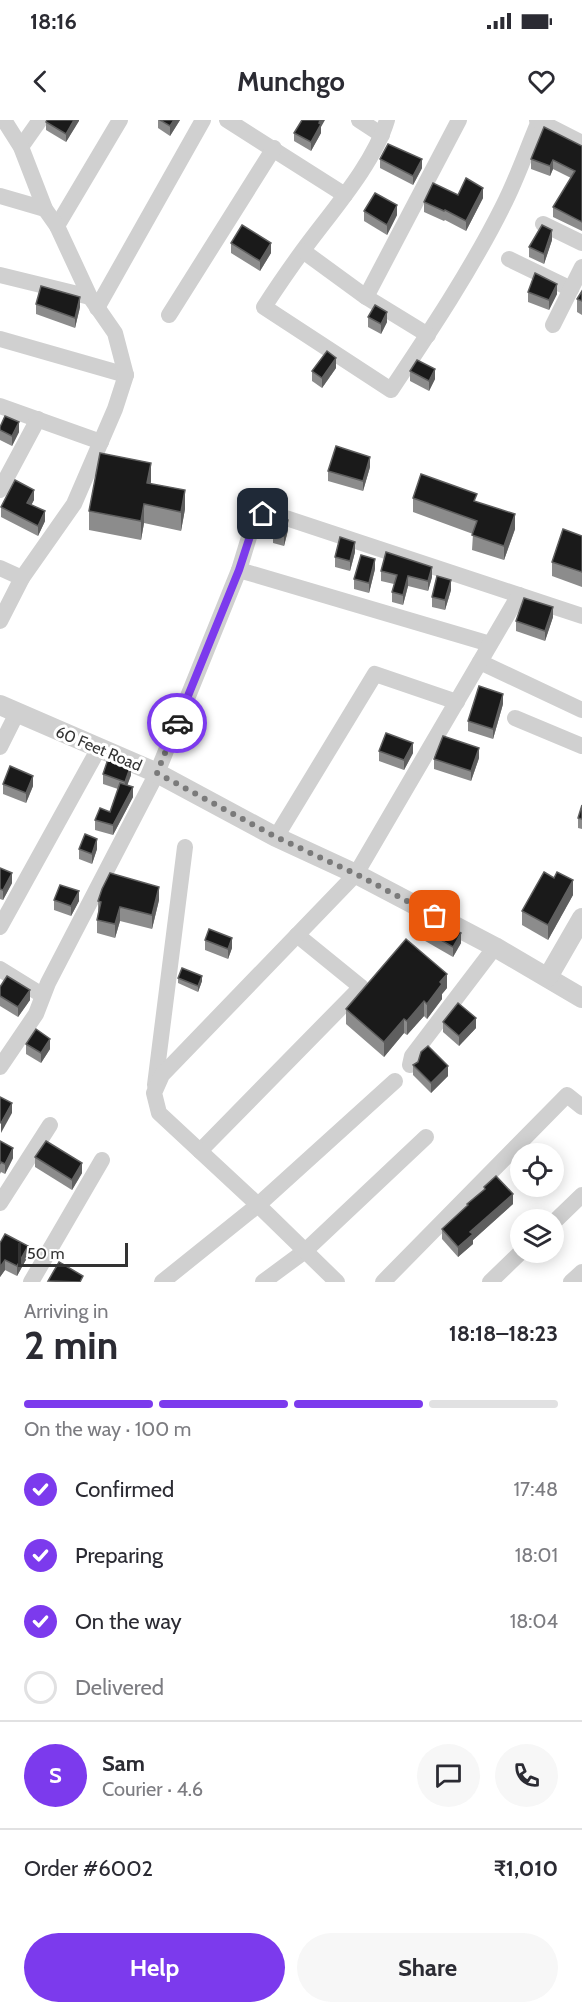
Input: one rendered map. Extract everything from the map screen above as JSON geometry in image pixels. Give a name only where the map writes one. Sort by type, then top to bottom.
[{"type":"street","points":[[0,621],[22,578],[74,504],[115,409],[126,375],[115,333],[94,303],[57,226],[45,209],[21,147],[4,120]]},
{"type":"street","points":[[21,147],[40,120]]},
{"type":"street","points":[[57,226],[120,120]]},
{"type":"street","points":[[94,303],[203,120]]},
{"type":"street","points":[[226,120],[274,148],[345,195]]},
{"type":"street","points":[[359,120],[384,127],[345,195],[264,307],[392,390],[480,248],[504,204],[543,121],[582,143]]},
{"type":"street","points":[[366,297],[459,120]]},
{"type":"street","points":[[169,315],[274,148]]},
{"type":"street","points":[[0,195],[45,209]]},
{"type":"street","points":[[543,224],[582,243]]},
{"type":"street","points":[[303,251],[366,297],[428,335]]},
{"type":"street","points":[[509,259],[571,289]]},
{"type":"street","points":[[553,325],[582,267]]},
{"type":"street","points":[[0,274],[94,303]]},
{"type":"street","points":[[0,339],[126,375]]},
{"type":"street","points":[[0,406],[101,442]]},
{"type":"street","points":[[0,490],[38,419]]},
{"type":"street","points":[[0,1067],[36,1014],[42,995],[157,773],[239,570],[254,524],[263,514],[275,515],[582,616]]},
{"type":"street","points":[[0,568],[22,578]]},
{"type":"street","points":[[239,570],[490,644]]},
{"type":"street","points":[[154,1093],[162,1075],[356,874],[519,595]]},
{"type":"street","points":[[480,662],[582,710]]},
{"type":"street","points":[[276,837],[375,674],[457,702]]},
{"type":"street","points":[[0,747],[9,709]]},
{"type":"street","name":"60 Feet Road","points":[[9,709],[157,773],[276,837],[356,874],[495,947],[582,998]]},
{"type":"street","points":[[515,718],[582,746]]},
{"type":"street","points":[[0,927],[99,748]]},
{"type":"street","points":[[185,847],[154,1093],[159,1113],[337,1282]]},
{"type":"street","points":[[548,977],[582,918]]},
{"type":"street","points":[[200,1151],[361,987],[297,935]]},
{"type":"street","points":[[410,1065],[412,1056],[495,947]]},
{"type":"street","points":[[0,969],[42,995]]},
{"type":"street","points":[[162,1282],[258,1205],[395,1081]]},
{"type":"street","points":[[383,1282],[567,1095],[582,1107]]},
{"type":"street","points":[[0,1203],[50,1125]]},
{"type":"street","points":[[263,1282],[305,1251],[426,1137]]},
{"type":"street","points":[[31,1282],[102,1160]]},
{"type":"street","points":[[564,1213],[582,1196]]},
{"type":"street","points":[[490,1282],[510,1263]]},
{"type":"street","points":[[571,1282],[582,1272]]},
{"type":"building","points":[[47,120],[74,120],[66,134],[46,122]]},
{"type":"building","points":[[160,120],[174,120],[170,126]]},
{"type":"building","points":[[302,120],[320,120],[321,124],[311,142],[294,133]]},
{"type":"building","points":[[544,127],[582,146],[582,222],[553,207],[575,171],[553,160],[550,166],[531,159]]},
{"type":"building","points":[[388,144],[422,159],[413,176],[380,159]]},
{"type":"building","points":[[466,178],[483,188],[466,221],[424,202],[433,183],[458,195]]},
{"type":"building","points":[[375,193],[397,205],[387,225],[364,211]]},
{"type":"building","points":[[242,225],[271,243],[260,261],[231,243]]},
{"type":"building","points":[[542,225],[552,230],[544,254],[529,247]]},
{"type":"building","points":[[535,273],[557,284],[549,300],[528,292]]},
{"type":"building","points":[[41,286],[80,297],[75,318],[36,304]]},
{"type":"building","points":[[582,291],[582,301],[577,299]]},
{"type":"building","points":[[375,305],[387,312],[381,324],[368,317]]},
{"type":"building","points":[[327,351],[336,358],[322,378],[312,371]]},
{"type":"building","points":[[417,360],[435,369],[429,381],[410,371]]},
{"type":"building","points":[[5,416],[19,422],[12,436],[0,430]]},
{"type":"building","points":[[336,446],[370,457],[363,481],[328,471]]},
{"type":"building","points":[[100,453],[151,463],[147,483],[185,490],[181,512],[144,504],[141,521],[89,511]]},
{"type":"building","points":[[421,474],[477,494],[474,501],[515,514],[504,546],[472,535],[477,521],[413,498]]},
{"type":"building","points":[[15,480],[34,490],[27,503],[45,511],[38,526],[1,507]]},
{"type":"building","points":[[277,517],[288,520],[284,536],[273,533]]},
{"type":"building","points":[[563,529],[582,536],[582,572],[552,562]]},
{"type":"building","points":[[340,537],[355,542],[350,561],[335,557]]},
{"type":"building","points":[[386,552],[432,567],[428,581],[408,576],[403,595],[392,592],[397,575],[381,571]]},
{"type":"building","points":[[361,555],[375,559],[369,583],[354,579]]},
{"type":"building","points":[[437,576],[451,580],[445,600],[432,597]]},
{"type":"building","points":[[524,598],[553,607],[545,631],[516,621]]},
{"type":"building","points":[[479,686],[503,694],[493,729],[468,721]]},
{"type":"building","points":[[386,733],[413,743],[404,760],[379,751]]},
{"type":"building","points":[[443,736],[479,748],[471,771],[434,759]]},
{"type":"building","points":[[109,756],[131,765],[125,782],[103,774]]},
{"type":"building","points":[[10,766],[33,776],[26,793],[3,784]]},
{"type":"building","points":[[120,783],[133,787],[113,825],[95,820],[100,808],[110,812]]},
{"type":"building","points":[[582,805],[582,819],[578,818]]},
{"type":"building","points":[[85,834],[97,839],[92,854],[79,849]]},
{"type":"building","points":[[0,868],[12,873],[3,890],[0,889]]},
{"type":"building","points":[[544,872],[554,878],[557,872],[573,880],[548,925],[522,911]]},
{"type":"building","points":[[110,873],[159,887],[152,915],[120,907],[115,924],[97,920],[101,902],[98,901]]},
{"type":"building","points":[[60,885],[79,891],[71,906],[54,900]]},
{"type":"building","points":[[428,915],[461,933],[453,947],[420,928]]},
{"type":"building","points":[[209,929],[232,938],[228,949],[205,940]]},
{"type":"building","points":[[406,939],[447,974],[427,1004],[424,1001],[384,1042],[346,1009]]},
{"type":"building","points":[[182,968],[202,976],[198,986],[178,978]]},
{"type":"building","points":[[7,976],[30,990],[18,1007],[0,996],[0,987]]},
{"type":"building","points":[[458,1003],[476,1018],[459,1036],[443,1022]]},
{"type":"building","points":[[36,1029],[50,1039],[41,1053],[26,1044]]},
{"type":"building","points":[[428,1046],[448,1066],[431,1083],[413,1065],[418,1062],[421,1052]]},
{"type":"building","points":[[0,1097],[12,1103],[1,1123],[0,1122]]},
{"type":"building","points":[[0,1141],[13,1148],[5,1164],[1,1162],[0,1164]]},
{"type":"building","points":[[46,1141],[82,1163],[72,1180],[35,1157]]},
{"type":"building","points":[[496,1176],[510,1191],[510,1197],[470,1232],[473,1234],[458,1247],[442,1229],[485,1189],[484,1187]]},
{"type":"building","points":[[5,1234],[28,1246],[17,1266],[5,1260],[0,1267],[0,1243]]},
{"type":"building","points":[[59,1262],[83,1276],[80,1282],[48,1281]]},
{"type":"way so far","points":[[177,723],[157,773],[276,837],[356,874],[435,916]]},
{"type":"route","points":[[177,723],[239,570],[254,524],[263,514]]}]
